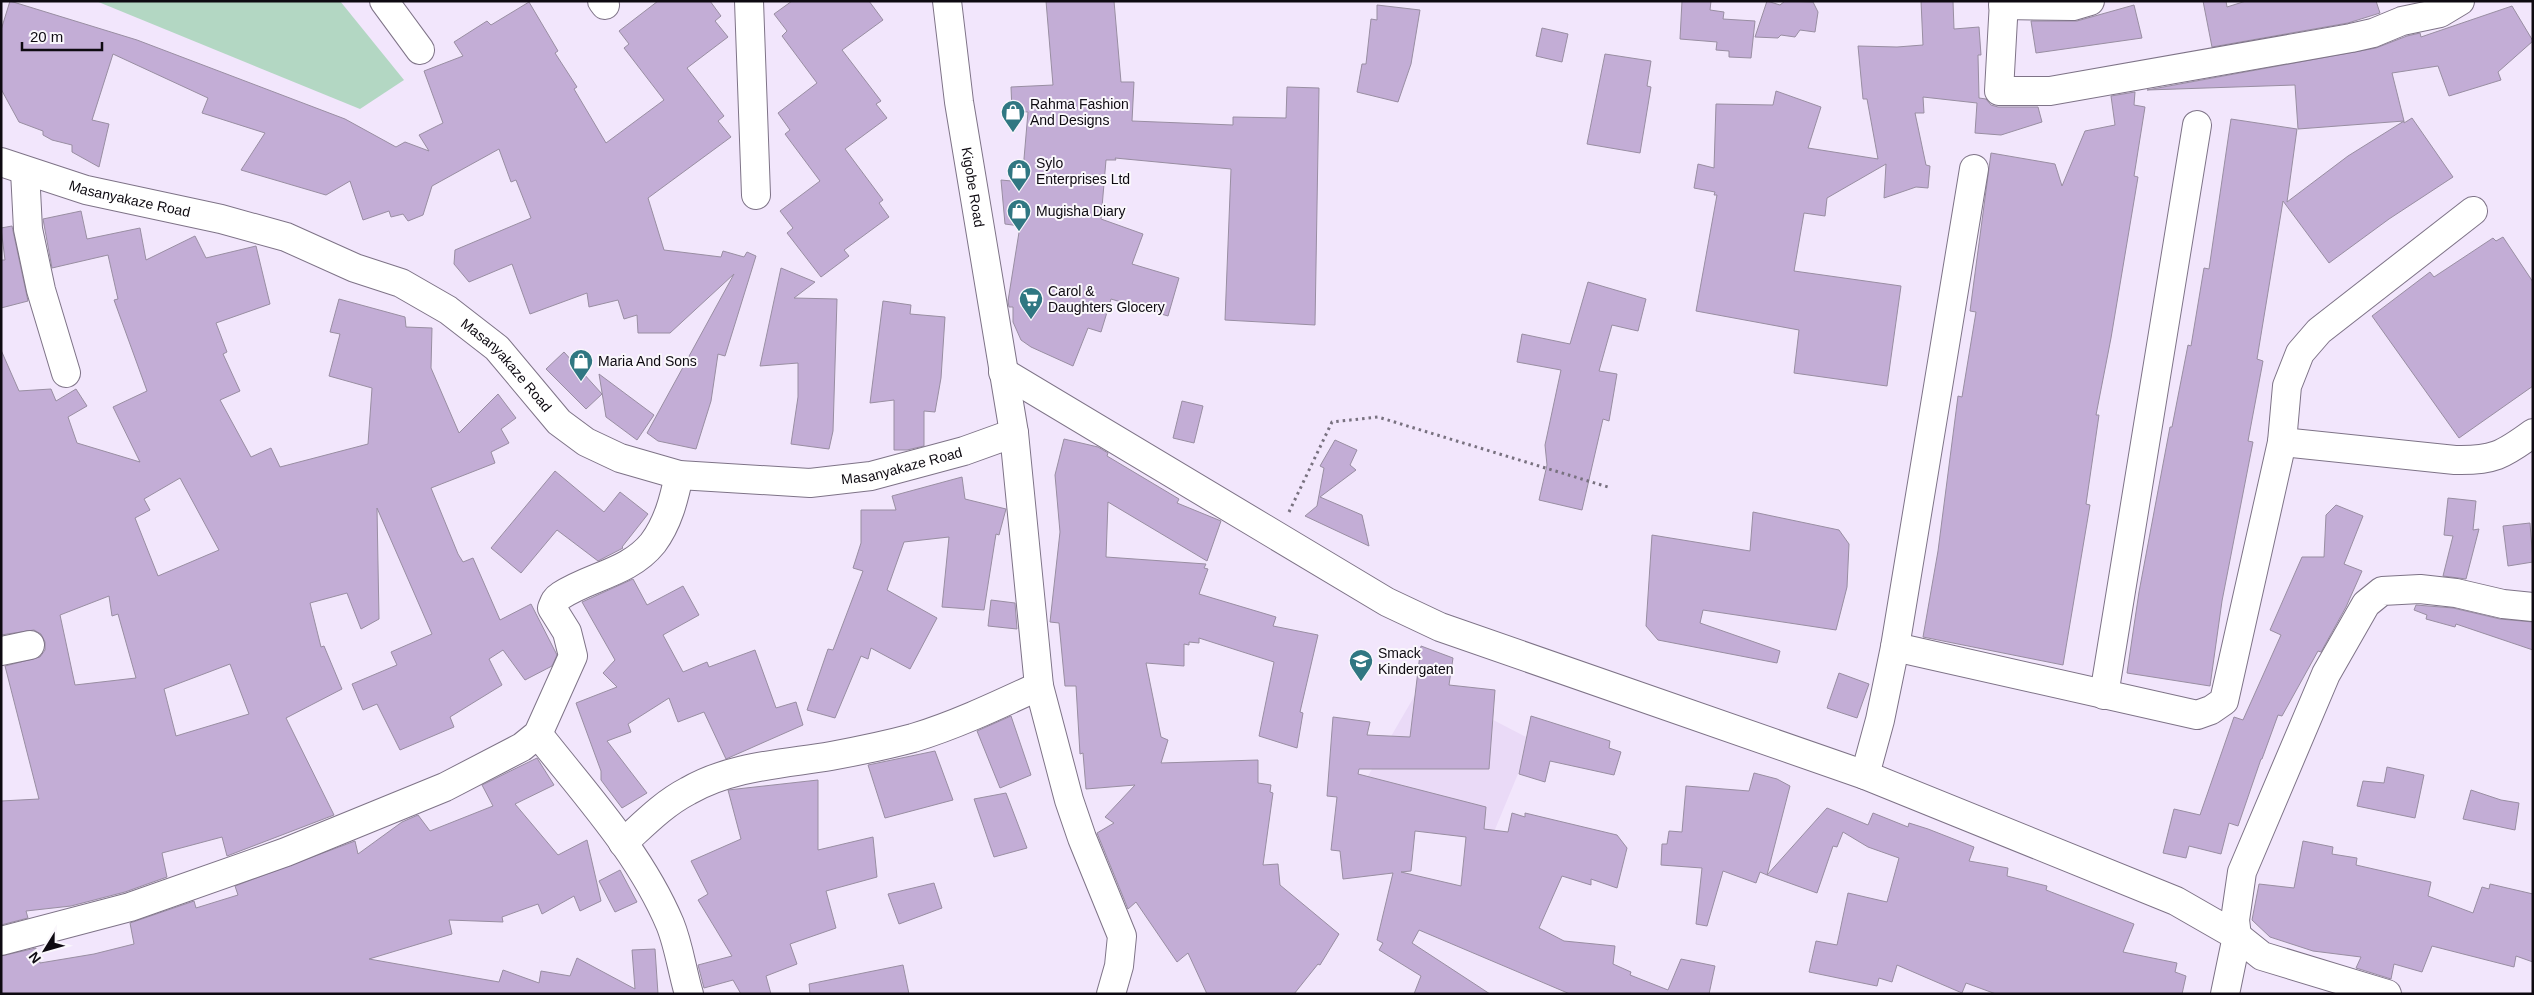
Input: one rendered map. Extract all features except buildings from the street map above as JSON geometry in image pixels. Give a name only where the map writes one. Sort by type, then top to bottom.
[{"type":"street","points":[[384,1],[420,50]]},
{"type":"street","points":[[749,1],[756,195]]},
{"type":"street","name":"Kigobe Road","points":[[947,1],[959,102],[1014,433],[1039,686],[1072,808],[1122,936],[1119,966],[1111,994]]},
{"type":"street","points":[[2090,1],[2073,6],[2003,3],[1999,90],[2050,91],[2351,38],[2373,33],[2402,21],[2440,13],[2460,1]]},
{"type":"street","points":[[2104,695],[2196,125]]},
{"type":"street","points":[[13,166],[41,290],[66,373]]},
{"type":"street","name":"Masanyakaze Road","points":[[13,166],[86,190],[221,219],[286,237],[354,268],[401,283],[448,310],[497,348],[559,422],[586,442],[620,458],[679,475],[810,483],[871,476],[964,451],[1014,433]]},
{"type":"street","points":[[1865,775],[1880,720],[1895,647],[1974,169]]},
{"type":"street","points":[[1895,647],[2197,715],[2211,710],[2224,701],[2282,442],[2286,386],[2300,353],[2319,331],[2473,211]]},
{"type":"street","points":[[1003,372],[1387,602],[1440,627],[1865,775],[2176,901],[2237,936],[2262,956],[2387,994]]},
{"type":"street","points":[[2282,442],[2455,460],[2482,460],[2505,453],[2533,433]]},
{"type":"street","points":[[1,941],[130,907],[286,852],[445,786],[522,747],[538,734],[573,656],[567,632],[552,608],[554,601],[565,593],[624,566],[652,544],[663,528],[679,475]]},
{"type":"street","points":[[2225,994],[2237,936],[2237,904],[2242,872],[2253,842],[2326,674],[2366,604],[2382,591],[2420,589],[2456,593],[2503,604],[2533,607]]},
{"type":"street","points":[[1,651],[30,645]]},
{"type":"street","points":[[624,843],[662,807],[688,790],[706,782],[769,765],[832,755],[913,738],[986,710],[1039,686]]},
{"type":"street","points":[[538,734],[624,843],[648,881],[671,927],[689,994]]},
{"type":"path","points":[[1276,537],[1332,422],[1378,416],[1608,487]]},
{"type":"shaded area","points":[[1422,683],[1532,740],[1489,844],[1357,795]]},
{"type":"green space","points":[[96,1],[340,1],[404,80],[360,109]]},
{"type":"place","name":"Rahma Fashion And Designs","points":[[1013,133]]},
{"type":"place","name":"Sylo Enterprises Ltd","points":[[1019,192]]},
{"type":"place","name":"Mugisha Diary","points":[[1019,232]]},
{"type":"place","name":"Carol & Daughters Glocery","points":[[1031,320]]},
{"type":"place","name":"Maria And Sons","points":[[581,382]]},
{"type":"place","name":"Smack Kindergaten","points":[[1361,682]]}]
